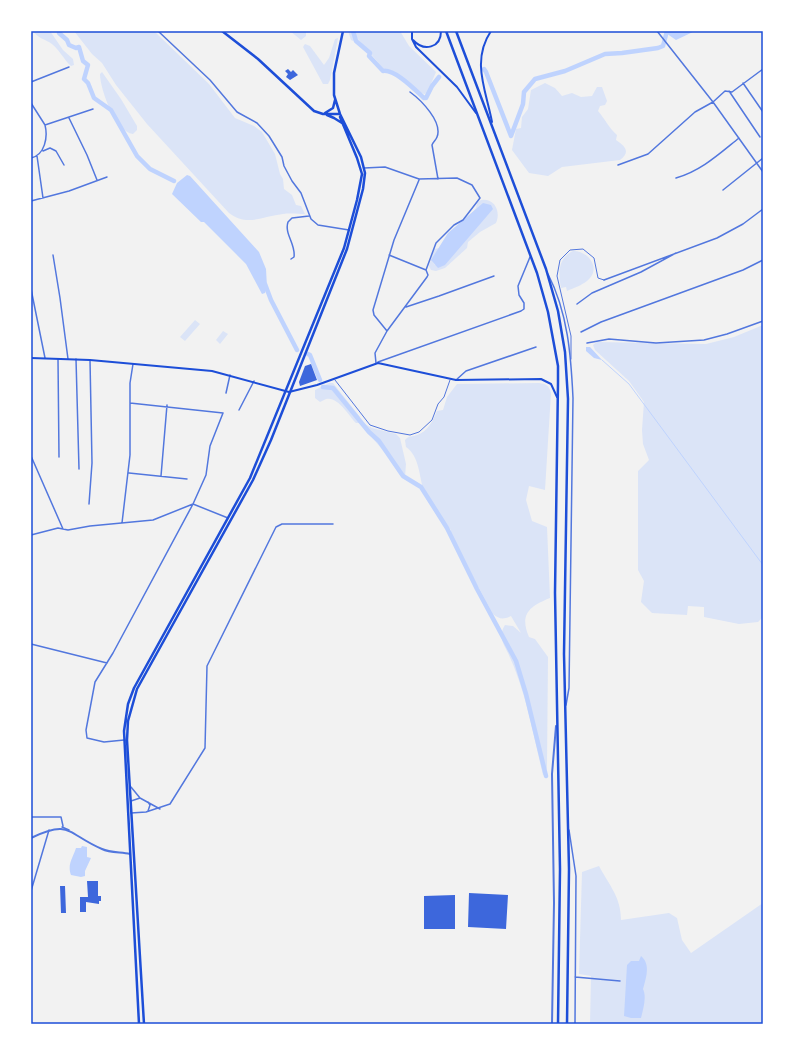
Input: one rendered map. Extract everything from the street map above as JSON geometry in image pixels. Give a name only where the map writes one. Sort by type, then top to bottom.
[{"type":"main road","points":[[222,31],[258,59],[308,106],[342,123]]},
{"type":"main road","points":[[144,1024],[127,731],[134,697],[253,480],[344,248],[360,190],[362,174],[342,123],[335,99],[334,73],[342,31]]},
{"type":"main road","points":[[412,31],[412,38],[418,50],[457,87],[478,115]]},
{"type":"main road","points":[[412,38],[421,46],[430,47],[438,42],[441,31]]},
{"type":"main road","points":[[446,31],[531,255],[550,323],[558,366],[555,588],[556,725],[560,869],[558,1024]]},
{"type":"main road","points":[[456,31],[546,270],[561,327],[568,382],[564,595],[570,894],[567,1024]]},
{"type":"main road","points":[[491,31],[481,52],[480,69],[492,126]]},
{"type":"main road","points":[[323,114],[332,108],[335,99]]},
{"type":"main road","points":[[323,114],[340,114]]},
{"type":"main road","points":[[139,1024],[124,740],[126,715],[134,688],[228,518],[260,456],[347,249],[363,189],[364,168],[361,157],[340,114]]},
{"type":"main road","points":[[31,358],[76,359],[193,369],[230,375],[288,392],[306,389],[377,363],[451,380],[541,379],[548,381],[553,387],[558,402]]},
{"type":"street","points":[[158,31],[210,80],[237,112],[257,123],[269,136],[282,157],[284,166],[292,181],[301,193],[309,216],[318,225],[349,230]]},
{"type":"street","points":[[657,31],[713,102],[763,172]]},
{"type":"street","points":[[31,82],[69,67]]},
{"type":"street","points":[[618,165],[648,154],[695,112],[713,102],[725,90],[732,92],[763,69]]},
{"type":"street","points":[[743,84],[763,112]]},
{"type":"street","points":[[729,91],[760,137]]},
{"type":"street","points":[[410,92],[426,108],[438,128],[437,138],[432,145],[438,179]]},
{"type":"street","points":[[31,103],[45,125],[46,138],[41,152]]},
{"type":"street","points":[[45,125],[93,109]]},
{"type":"street","points":[[69,118],[88,155],[98,180]]},
{"type":"street","points":[[676,178],[701,168],[739,138]]},
{"type":"street","points":[[31,158],[52,148],[59,155],[64,165]]},
{"type":"street","points":[[37,156],[43,198]]},
{"type":"street","points":[[723,190],[763,158]]},
{"type":"street","points":[[364,168],[385,168],[420,179],[457,178],[472,185],[480,198],[463,220],[454,225],[436,242],[426,270],[428,275],[387,331],[375,353],[377,363],[524,309],[524,303],[518,291],[518,286],[531,255]]},
{"type":"street","points":[[31,201],[69,191],[107,177]]},
{"type":"street","points":[[387,331],[374,315],[373,310],[396,235],[420,179]]},
{"type":"street","points":[[604,280],[722,235],[743,224],[763,209]]},
{"type":"street","points":[[291,259],[294,257],[295,252],[288,233],[288,222],[292,218],[309,216]]},
{"type":"street","points":[[577,304],[592,293],[640,272],[680,251]]},
{"type":"street","points":[[52,255],[60,298],[68,359]]},
{"type":"street","points":[[390,255],[426,270]]},
{"type":"street","points":[[581,332],[601,322],[743,270],[763,260]]},
{"type":"street","points":[[546,270],[560,302],[571,359],[573,404],[569,688],[566,708]]},
{"type":"street","points":[[406,307],[494,276]]},
{"type":"street","points":[[31,289],[46,358]]},
{"type":"street","points":[[587,343],[609,340],[656,343],[704,340],[717,338],[763,321]]},
{"type":"street","points":[[456,380],[466,371],[536,347]]},
{"type":"street","points":[[58,358],[59,457]]},
{"type":"street","points":[[76,359],[79,468]]},
{"type":"street","points":[[89,504],[92,462],[90,360]]},
{"type":"street","points":[[122,523],[128,473],[130,403],[133,364]]},
{"type":"street","points":[[226,393],[230,375]]},
{"type":"street","points":[[239,410],[254,381]]},
{"type":"street","points":[[124,740],[104,742],[87,738],[86,730],[93,688],[193,504],[206,475],[210,446],[223,413],[130,403]]},
{"type":"street","points":[[161,476],[167,406]]},
{"type":"street","points":[[31,456],[63,529]]},
{"type":"street","points":[[128,473],[187,480]]},
{"type":"street","points":[[31,535],[63,529],[68,530],[90,526],[153,520],[193,504],[228,518]]},
{"type":"street","points":[[128,813],[160,808],[172,802],[205,748],[207,666],[276,527],[282,524],[333,524]]},
{"type":"street","points":[[31,644],[107,663]]},
{"type":"street","points":[[552,1024],[554,903],[552,774],[556,725]]},
{"type":"street","points":[[131,787],[140,798],[160,808]]},
{"type":"street","points":[[128,804],[132,800],[140,798]]},
{"type":"street","points":[[148,801],[150,805],[148,811]]},
{"type":"street","points":[[31,817],[61,817],[62,827]]},
{"type":"street","points":[[568,822],[576,876],[575,1024]]},
{"type":"street","points":[[31,838],[49,830],[62,827],[104,850],[130,854]]},
{"type":"street","points":[[31,891],[49,830]]},
{"type":"street","points":[[575,977],[620,981]]},
{"type":"lane","points":[[571,359],[571,336],[556,276],[560,260],[570,250],[583,249],[594,258],[596,275],[598,278],[604,280]]},
{"type":"lane","points":[[335,378],[346,396],[370,425],[388,431],[410,435],[419,432],[432,420],[438,404],[444,397],[451,380]]},
{"type":"shaded area","points":[[33,31],[50,31],[63,50],[73,59],[74,65],[71,66],[52,44],[38,36]]},
{"type":"shaded area","points":[[74,31],[154,31],[209,84],[235,118],[254,126],[262,132],[275,154],[280,174],[283,179],[284,189],[292,195],[296,205],[301,206],[305,214],[276,215],[249,220],[236,217],[229,213],[147,124],[116,85],[102,63],[92,54]]},
{"type":"shaded area","points":[[290,31],[306,31],[306,36],[301,40]]},
{"type":"shaded area","points":[[348,31],[400,31],[409,46],[436,72],[427,93],[420,93],[408,81],[383,68],[357,38],[353,41],[351,40]]},
{"type":"shaded area","points":[[338,38],[330,80],[328,84],[323,84],[303,47],[305,44],[310,46],[324,65],[329,58],[335,39]]},
{"type":"shaded area","points":[[102,72],[121,99],[137,126],[137,130],[133,134],[127,132],[121,126],[110,109],[101,81],[100,74]]},
{"type":"shaded area","points":[[545,83],[555,88],[562,96],[572,93],[581,97],[592,96],[597,87],[602,87],[607,101],[605,105],[600,106],[598,111],[617,135],[616,140],[626,149],[623,157],[620,160],[562,167],[548,176],[529,173],[512,150],[516,129],[521,128],[522,117],[528,109],[531,90]]},
{"type":"shaded area","points":[[481,200],[490,201],[496,207],[498,214],[496,223],[480,232],[468,242],[467,248],[445,268],[436,271],[431,270],[429,266],[434,249],[439,248],[432,261],[435,265],[491,211],[471,216],[467,219],[476,208],[477,203]]},
{"type":"shaded area","points":[[573,251],[584,254],[588,257],[592,262],[593,271],[587,281],[567,291],[566,287],[561,288],[560,266],[564,258]]},
{"type":"shaded area","points":[[195,320],[200,324],[185,341],[180,337]]},
{"type":"shaded area","points":[[763,325],[763,617],[758,622],[739,624],[704,617],[704,607],[688,606],[687,615],[652,613],[641,602],[644,581],[638,570],[638,471],[649,460],[643,444],[642,430],[644,402],[629,381],[595,350],[593,345],[597,342],[706,344],[734,337]]},
{"type":"shaded area","points":[[223,331],[228,334],[220,344],[216,340]]},
{"type":"shaded area","points":[[329,383],[333,383],[360,417],[359,423],[356,423],[335,400],[326,399],[320,402],[315,398],[315,390]]},
{"type":"shaded area","points":[[539,383],[547,385],[551,393],[545,490],[529,486],[526,500],[532,521],[547,527],[550,598],[532,608],[528,612],[525,622],[529,637],[535,639],[548,657],[547,767],[545,774],[543,775],[520,682],[502,639],[502,633],[505,625],[513,626],[521,633],[511,616],[501,618],[493,614],[451,535],[451,530],[425,493],[416,460],[414,455],[406,447],[405,440],[406,438],[421,434],[427,429],[437,411],[443,410],[447,397],[457,384]]},
{"type":"shaded area","points":[[363,423],[372,428],[396,434],[400,438],[406,464],[405,477],[400,475],[387,455],[362,426]]},
{"type":"shaded area","points":[[599,866],[617,898],[621,920],[669,913],[677,918],[682,940],[691,953],[763,903],[763,1024],[590,1024],[591,976],[579,974],[582,872]]},
{"type":"water","points":[[663,31],[695,31],[676,40]]},
{"type":"water","points":[[187,175],[190,176],[259,252],[266,269],[267,287],[265,293],[262,294],[246,264],[204,222],[201,222],[172,194],[177,183]]},
{"type":"water","points":[[483,203],[491,205],[493,209],[445,265],[438,268],[431,260],[448,233]]},
{"type":"water","points":[[586,347],[590,347],[602,360],[594,358],[586,351]]},
{"type":"water","points":[[82,846],[87,847],[87,857],[91,858],[85,871],[85,876],[81,877],[71,875],[70,864],[72,858],[76,848],[81,848]]},
{"type":"water","points":[[641,956],[647,967],[643,989],[645,996],[644,1003],[641,1018],[631,1018],[624,1016],[627,965],[631,961],[639,961]]},
{"type":"building","points":[[288,69],[291,72],[293,70],[298,75],[290,80],[286,77],[288,74],[285,71]]},
{"type":"building","points":[[311,364],[317,380],[300,386],[299,382],[305,366]]},
{"type":"building","points":[[87,881],[98,881],[98,896],[101,896],[101,901],[99,901],[99,904],[86,902],[86,912],[80,912],[80,897],[88,897]]},
{"type":"building","points":[[60,886],[65,886],[66,913],[61,913]]},
{"type":"building","points":[[469,893],[508,895],[506,929],[468,927]]},
{"type":"building","points":[[455,895],[455,929],[424,929],[424,896]]},
{"type":"waterway","points":[[60,31],[59,33],[67,40],[69,45],[76,48],[79,47],[83,61],[88,65],[84,79],[88,83],[94,98],[111,110],[137,156],[150,169],[174,181]]},
{"type":"waterway","points":[[353,31],[356,41],[370,53],[369,56],[383,71],[393,73],[410,85],[424,98],[426,98],[432,86],[439,77]]},
{"type":"waterway","points":[[484,69],[511,136],[523,104],[524,92],[535,79],[565,71],[605,54],[658,48],[663,46],[667,31]]},
{"type":"waterway","points":[[265,284],[271,300],[297,350]]},
{"type":"waterway","points":[[308,354],[310,355],[320,380]]},
{"type":"waterway","points":[[602,360],[629,384],[763,565]]},
{"type":"waterway","points":[[323,387],[333,388],[369,432],[379,441],[403,476],[421,487],[447,528],[477,589],[516,661],[526,694],[546,776]]}]
